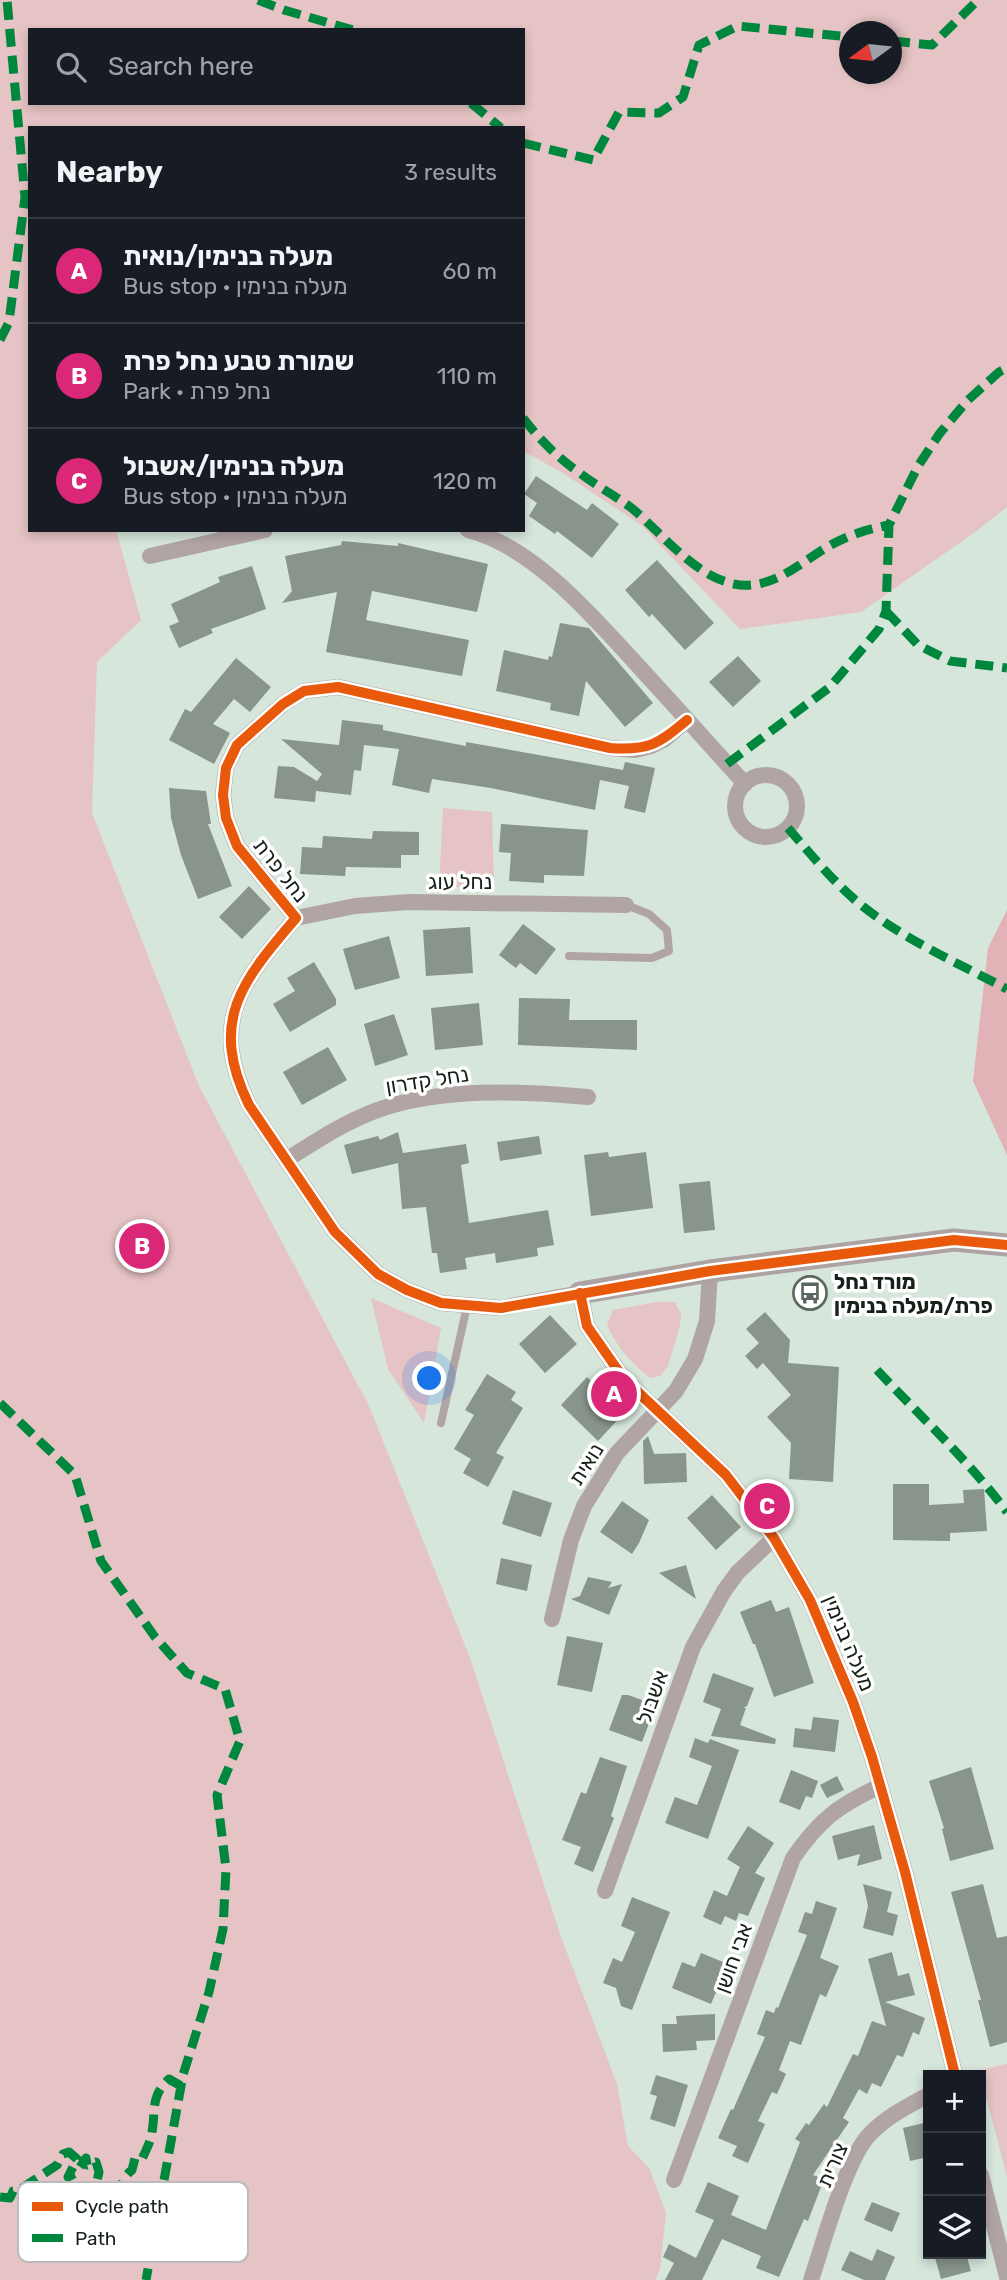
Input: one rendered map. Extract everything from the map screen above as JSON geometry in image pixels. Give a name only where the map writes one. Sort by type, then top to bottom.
[{"type":"street","points":[[150,556],[256,532]]},
{"type":"street","points":[[476,532],[487,535],[536,566],[565,590],[745,784]]},
{"type":"street","name":"נחל פרת","points":[[580,1293],[501,1308],[441,1303],[407,1290],[379,1274],[335,1232],[286,1160],[249,1105],[238,1083],[232,1059],[230,1032],[236,1003],[249,976],[296,918],[237,846],[226,818],[223,795],[226,768],[237,746],[283,704],[304,691],[338,687],[580,743],[635,750],[665,739],[687,720]]},
{"type":"street","name":"נחל עוג","points":[[296,918],[355,906],[409,902],[626,905]]},
{"type":"street","name":"נחל קדרון","points":[[286,1160],[349,1122],[409,1101],[524,1091],[588,1097]]},
{"type":"street","points":[[580,1293],[710,1271],[954,1240],[1007,1245]]},
{"type":"street","name":"נואית","points":[[552,1619],[571,1540],[584,1506],[617,1453],[676,1391],[695,1359],[707,1321],[710,1271]]},
{"type":"street","name":"מעלה בנימין","points":[[580,1293],[587,1325],[624,1379],[726,1475],[774,1538],[810,1600],[857,1713],[880,1786],[905,1872],[954,2070]]},
{"type":"street","name":"אשבול","points":[[605,1891],[693,1647],[724,1591],[738,1572],[774,1538]]},
{"type":"street","name":"אבי חושן","points":[[674,2180],[793,1858],[810,1834],[830,1813],[880,1786]]},
{"type":"street","name":"צורית","points":[[811,2280],[849,2171],[868,2136],[891,2116],[923,2098]]},
{"type":"street","points":[[986,2195],[1007,2277]]},
{"type":"lane","points":[[569,956],[652,958],[670,951],[667,930],[649,914],[626,905]]},
{"type":"lane","points":[[441,1423],[467,1306]]},
{"type":"shaded area","points":[[0,0],[1007,0],[1007,507],[861,612],[740,629],[641,525],[563,473],[525,452],[525,126],[28,126],[28,532],[117,532],[141,620],[97,662],[92,813],[199,1086],[369,1406],[470,1658],[561,1937],[617,2084],[628,2146],[649,2168],[666,2213],[660,2269],[655,2280],[0,2280]]},
{"type":"shaded area","points":[[443,808],[492,812],[494,887],[439,887]]},
{"type":"shaded area","points":[[1007,910],[1007,1155],[973,1081],[988,948]]},
{"type":"shaded area","points":[[371,1298],[441,1328],[424,1423],[388,1369]]},
{"type":"shaded area","points":[[657,1302],[675,1302],[681,1314],[680,1326],[668,1366],[660,1376],[650,1378],[625,1354],[607,1325],[613,1310]]},
{"type":"shaded area","points":[[1007,2064],[1007,2177],[986,2097],[986,2070],[979,2070]]},
{"type":"building","points":[[536,476],[587,510],[592,503],[619,524],[592,558],[557,531],[555,534],[529,516],[537,503],[525,492]]},
{"type":"building","points":[[342,541],[398,546],[398,543],[488,564],[477,612],[372,591],[366,620],[469,640],[462,676],[326,652],[337,592],[282,603],[292,591],[285,556],[341,545]]},
{"type":"building","points":[[657,560],[714,623],[685,650],[652,614],[649,617],[625,590]]},
{"type":"building","points":[[252,566],[266,609],[211,629],[213,633],[179,648],[169,626],[179,622],[171,604],[220,582],[218,577]]},
{"type":"building","points":[[560,623],[589,628],[653,703],[625,727],[586,681],[579,716],[550,710],[551,703],[496,691],[504,650],[548,660],[549,656],[552,657]]},
{"type":"building","points":[[738,656],[761,681],[733,707],[709,682]]},
{"type":"building","points":[[236,658],[271,687],[250,712],[234,699],[213,724],[230,733],[214,764],[169,740],[185,709],[191,712]]},
{"type":"building","points":[[342,720],[383,725],[383,730],[466,746],[466,742],[623,770],[625,762],[655,768],[645,813],[624,808],[629,786],[600,780],[595,810],[491,788],[432,779],[429,793],[392,785],[399,749],[364,745],[361,771],[354,770],[351,795],[316,791],[315,802],[274,798],[278,766],[294,767],[317,781],[322,774],[281,739],[339,745]]},
{"type":"building","points":[[169,788],[206,791],[211,824],[208,824],[232,886],[198,899],[181,855],[171,818]]},
{"type":"building","points":[[501,824],[588,830],[584,876],[544,875],[544,883],[509,881],[511,853],[499,852]]},
{"type":"building","points":[[373,831],[419,832],[419,855],[401,855],[401,868],[346,867],[345,876],[300,874],[302,847],[322,848],[323,836],[372,839]]},
{"type":"building","points":[[249,886],[271,909],[242,939],[219,917]]},
{"type":"building","points":[[523,924],[556,949],[536,975],[520,963],[516,968],[499,955]]},
{"type":"building","points":[[470,927],[473,973],[426,976],[423,930]]},
{"type":"building","points":[[389,936],[400,978],[355,990],[343,949]]},
{"type":"building","points":[[314,962],[336,999],[336,1005],[290,1032],[273,1004],[295,991],[287,978]]},
{"type":"building","points":[[519,998],[570,999],[569,1020],[637,1020],[637,1050],[518,1045]]},
{"type":"building","points":[[479,1003],[483,1045],[435,1050],[431,1008]]},
{"type":"building","points":[[394,1014],[408,1055],[375,1066],[364,1024]]},
{"type":"building","points":[[328,1047],[347,1080],[302,1105],[283,1072]]},
{"type":"building","points":[[398,1132],[403,1153],[466,1144],[469,1163],[461,1165],[469,1223],[548,1210],[554,1245],[537,1248],[538,1256],[496,1263],[495,1253],[465,1258],[467,1269],[440,1273],[437,1253],[432,1253],[426,1207],[402,1209],[398,1163],[352,1174],[344,1145],[378,1136],[380,1140]]},
{"type":"building","points":[[539,1136],[542,1154],[500,1161],[497,1142]]},
{"type":"building","points":[[608,1152],[609,1157],[646,1152],[653,1208],[591,1216],[584,1155]]},
{"type":"building","points":[[710,1181],[715,1230],[684,1233],[679,1184]]},
{"type":"building","points":[[765,1312],[790,1340],[788,1363],[839,1367],[833,1482],[789,1479],[791,1443],[767,1417],[791,1395],[763,1363],[757,1369],[745,1356],[759,1343],[746,1329]]},
{"type":"building","points":[[550,1315],[577,1344],[545,1373],[519,1344]]},
{"type":"building","points":[[487,1374],[516,1392],[511,1400],[523,1408],[496,1453],[504,1457],[488,1487],[463,1473],[471,1459],[454,1449],[474,1415],[465,1410]]},
{"type":"building","points":[[587,1377],[625,1412],[598,1441],[561,1405]]},
{"type":"building","points":[[648,1436],[654,1454],[686,1453],[687,1482],[644,1484],[643,1441]]},
{"type":"building","points":[[893,1484],[929,1484],[929,1505],[964,1503],[963,1490],[984,1489],[987,1531],[950,1533],[950,1541],[893,1540]]},
{"type":"building","points":[[513,1490],[552,1503],[541,1537],[502,1524]]},
{"type":"building","points":[[712,1495],[741,1527],[716,1550],[687,1518]]},
{"type":"building","points":[[622,1501],[649,1520],[632,1554],[600,1532]]},
{"type":"building","points":[[501,1558],[532,1565],[527,1591],[496,1584]]},
{"type":"building","points":[[686,1565],[696,1599],[659,1573]]},
{"type":"building","points":[[588,1577],[612,1582],[608,1588],[622,1584],[609,1615],[571,1599],[580,1596]]},
{"type":"building","points":[[771,1600],[776,1612],[789,1607],[814,1683],[774,1697],[740,1612]]},
{"type":"building","points":[[567,1636],[603,1643],[592,1692],[557,1685]]},
{"type":"building","points":[[713,1673],[754,1688],[747,1706],[743,1708],[746,1708],[740,1725],[776,1739],[775,1744],[711,1736],[721,1709],[703,1702]]},
{"type":"building","points":[[622,1695],[656,1705],[642,1742],[609,1730]]},
{"type":"building","points":[[813,1717],[839,1720],[835,1752],[793,1747],[795,1728],[811,1730]]},
{"type":"building","points":[[695,1738],[708,1743],[710,1739],[739,1750],[708,1839],[665,1823],[675,1797],[697,1805],[712,1766],[689,1757]]},
{"type":"building","points":[[600,1757],[627,1766],[611,1816],[614,1818],[593,1872],[574,1864],[581,1847],[562,1840],[581,1792],[586,1794]]},
{"type":"building","points":[[971,1767],[994,1849],[950,1861],[942,1829],[944,1828],[929,1781]]},
{"type":"building","points":[[791,1770],[818,1781],[812,1798],[806,1796],[800,1810],[779,1802]]},
{"type":"building","points":[[837,1776],[844,1790],[827,1798],[820,1785]]},
{"type":"building","points":[[874,1825],[882,1859],[857,1866],[860,1854],[838,1860],[832,1836]]},
{"type":"building","points":[[748,1826],[774,1843],[755,1873],[765,1878],[748,1916],[739,1913],[736,1921],[725,1916],[721,1925],[703,1917],[714,1890],[727,1896],[740,1867],[727,1859]]},
{"type":"building","points":[[863,1884],[892,1892],[887,1912],[898,1915],[893,1936],[863,1928],[868,1906]]},
{"type":"building","points":[[983,1884],[997,1938],[1007,1936],[1007,2042],[990,2047],[978,2000],[981,2000],[951,1892]]},
{"type":"building","points":[[632,1897],[670,1912],[632,2010],[621,2006],[616,1988],[603,1983],[613,1958],[622,1962],[635,1932],[621,1926]]},
{"type":"building","points":[[816,1901],[837,1908],[820,1958],[839,1966],[826,1997],[820,1994],[801,2045],[790,2041],[779,2070],[786,2074],[777,2094],[772,2092],[758,2121],[765,2124],[748,2163],[732,2156],[737,2146],[718,2138],[765,2037],[757,2034],[766,2010],[774,2013],[776,2007],[778,2008],[807,1935],[798,1932],[805,1912],[812,1914]]},
{"type":"building","points":[[892,1952],[898,1976],[909,1973],[915,1995],[885,2002],[925,2018],[919,2035],[913,2032],[903,2057],[897,2055],[881,2087],[872,2083],[867,2094],[859,2089],[843,2118],[849,2122],[813,2175],[824,2179],[808,2221],[804,2219],[779,2277],[756,2268],[761,2256],[722,2239],[702,2280],[665,2280],[674,2263],[663,2257],[669,2244],[696,2258],[714,2220],[695,2212],[708,2182],[739,2196],[731,2215],[766,2230],[800,2142],[795,2139],[824,2104],[827,2107],[853,2054],[858,2056],[872,2021],[886,2026],[868,1959]]},
{"type":"building","points":[[701,1953],[728,1964],[711,2004],[672,1988],[682,1962],[695,1967]]},
{"type":"building","points":[[715,2014],[715,2040],[696,2041],[697,2050],[663,2052],[662,2024],[677,2024],[676,2016]]},
{"type":"building","points":[[656,2075],[688,2085],[675,2127],[650,2119],[657,2096],[650,2094]]},
{"type":"building","points":[[923,2123],[923,2158],[910,2161],[903,2128]]},
{"type":"building","points":[[872,2202],[900,2213],[892,2232],[864,2220]]},
{"type":"building","points":[[877,2249],[895,2257],[885,2280],[864,2280],[841,2270],[850,2251],[872,2261]]},
{"type":"building","points":[[935,2259],[967,2259],[971,2271],[941,2279]]},
{"type":"marked path","points":[[0,340],[9,322],[25,197],[7,0]]},
{"type":"marked path","points":[[258,0],[346,28]]},
{"type":"marked path","points":[[902,42],[932,45],[978,0]]},
{"type":"marked path","points":[[525,143],[593,160],[619,112],[659,113],[683,97],[699,45],[738,26],[839,36]]},
{"type":"marked path","points":[[473,105],[499,126]]},
{"type":"marked path","points":[[727,764],[830,687],[879,629],[886,611],[889,525],[918,466],[940,433],[967,401],[1007,368]]},
{"type":"marked path","points":[[525,420],[565,462],[634,510],[690,562],[723,581],[740,585],[768,581],[844,539],[889,525]]},
{"type":"marked path","points":[[886,611],[918,645],[950,661],[1007,668]]},
{"type":"marked path","points":[[788,828],[836,882],[871,913],[928,948],[1007,989]]},
{"type":"marked path","points":[[877,1370],[960,1457],[1007,1512]]},
{"type":"marked path","points":[[0,1403],[75,1475],[101,1561],[155,1637],[187,1673],[225,1689],[240,1741],[217,1795],[226,1869],[223,1929],[209,1992],[183,2075],[164,2182]]},
{"type":"marked path","points":[[122,2182],[132,2170],[135,2158],[142,2159],[148,2146],[159,2092],[169,2079],[181,2086]]},
{"type":"marked path","points":[[31,2182],[57,2165],[63,2154],[69,2152],[77,2159],[68,2177],[76,2173],[86,2158],[87,2165],[96,2162],[99,2172],[97,2182]]},
{"type":"marked path","points":[[0,2197],[10,2198],[13,2191],[18,2190]]},
{"type":"marked path","points":[[146,2280],[149,2262]]},
{"type":"cycle path","points":[[687,720],[652,744],[623,749],[338,687],[304,691],[283,704],[237,745],[226,768],[223,795],[226,818],[237,846],[296,918],[260,962],[237,1004],[231,1049],[237,1075],[249,1105],[335,1232],[378,1274],[407,1290],[441,1303],[501,1308],[710,1271],[954,1240],[1007,1245]]},
{"type":"cycle path","points":[[580,1293],[587,1326],[624,1379],[726,1475],[774,1538],[810,1600],[853,1702],[872,1757],[905,1872],[954,2070]]},
{"type":"place","name":"שמורת טבע נחל פרת","points":[[142,1246]]},
{"type":"place","name":"מורד נחל פרת/מעלה בנימין","points":[[810,1293]]},
{"type":"place","name":"מעלה בנימין/נואית","points":[[614,1394]]},
{"type":"place","name":"מעלה בנימין/אשבול","points":[[767,1506]]}]
